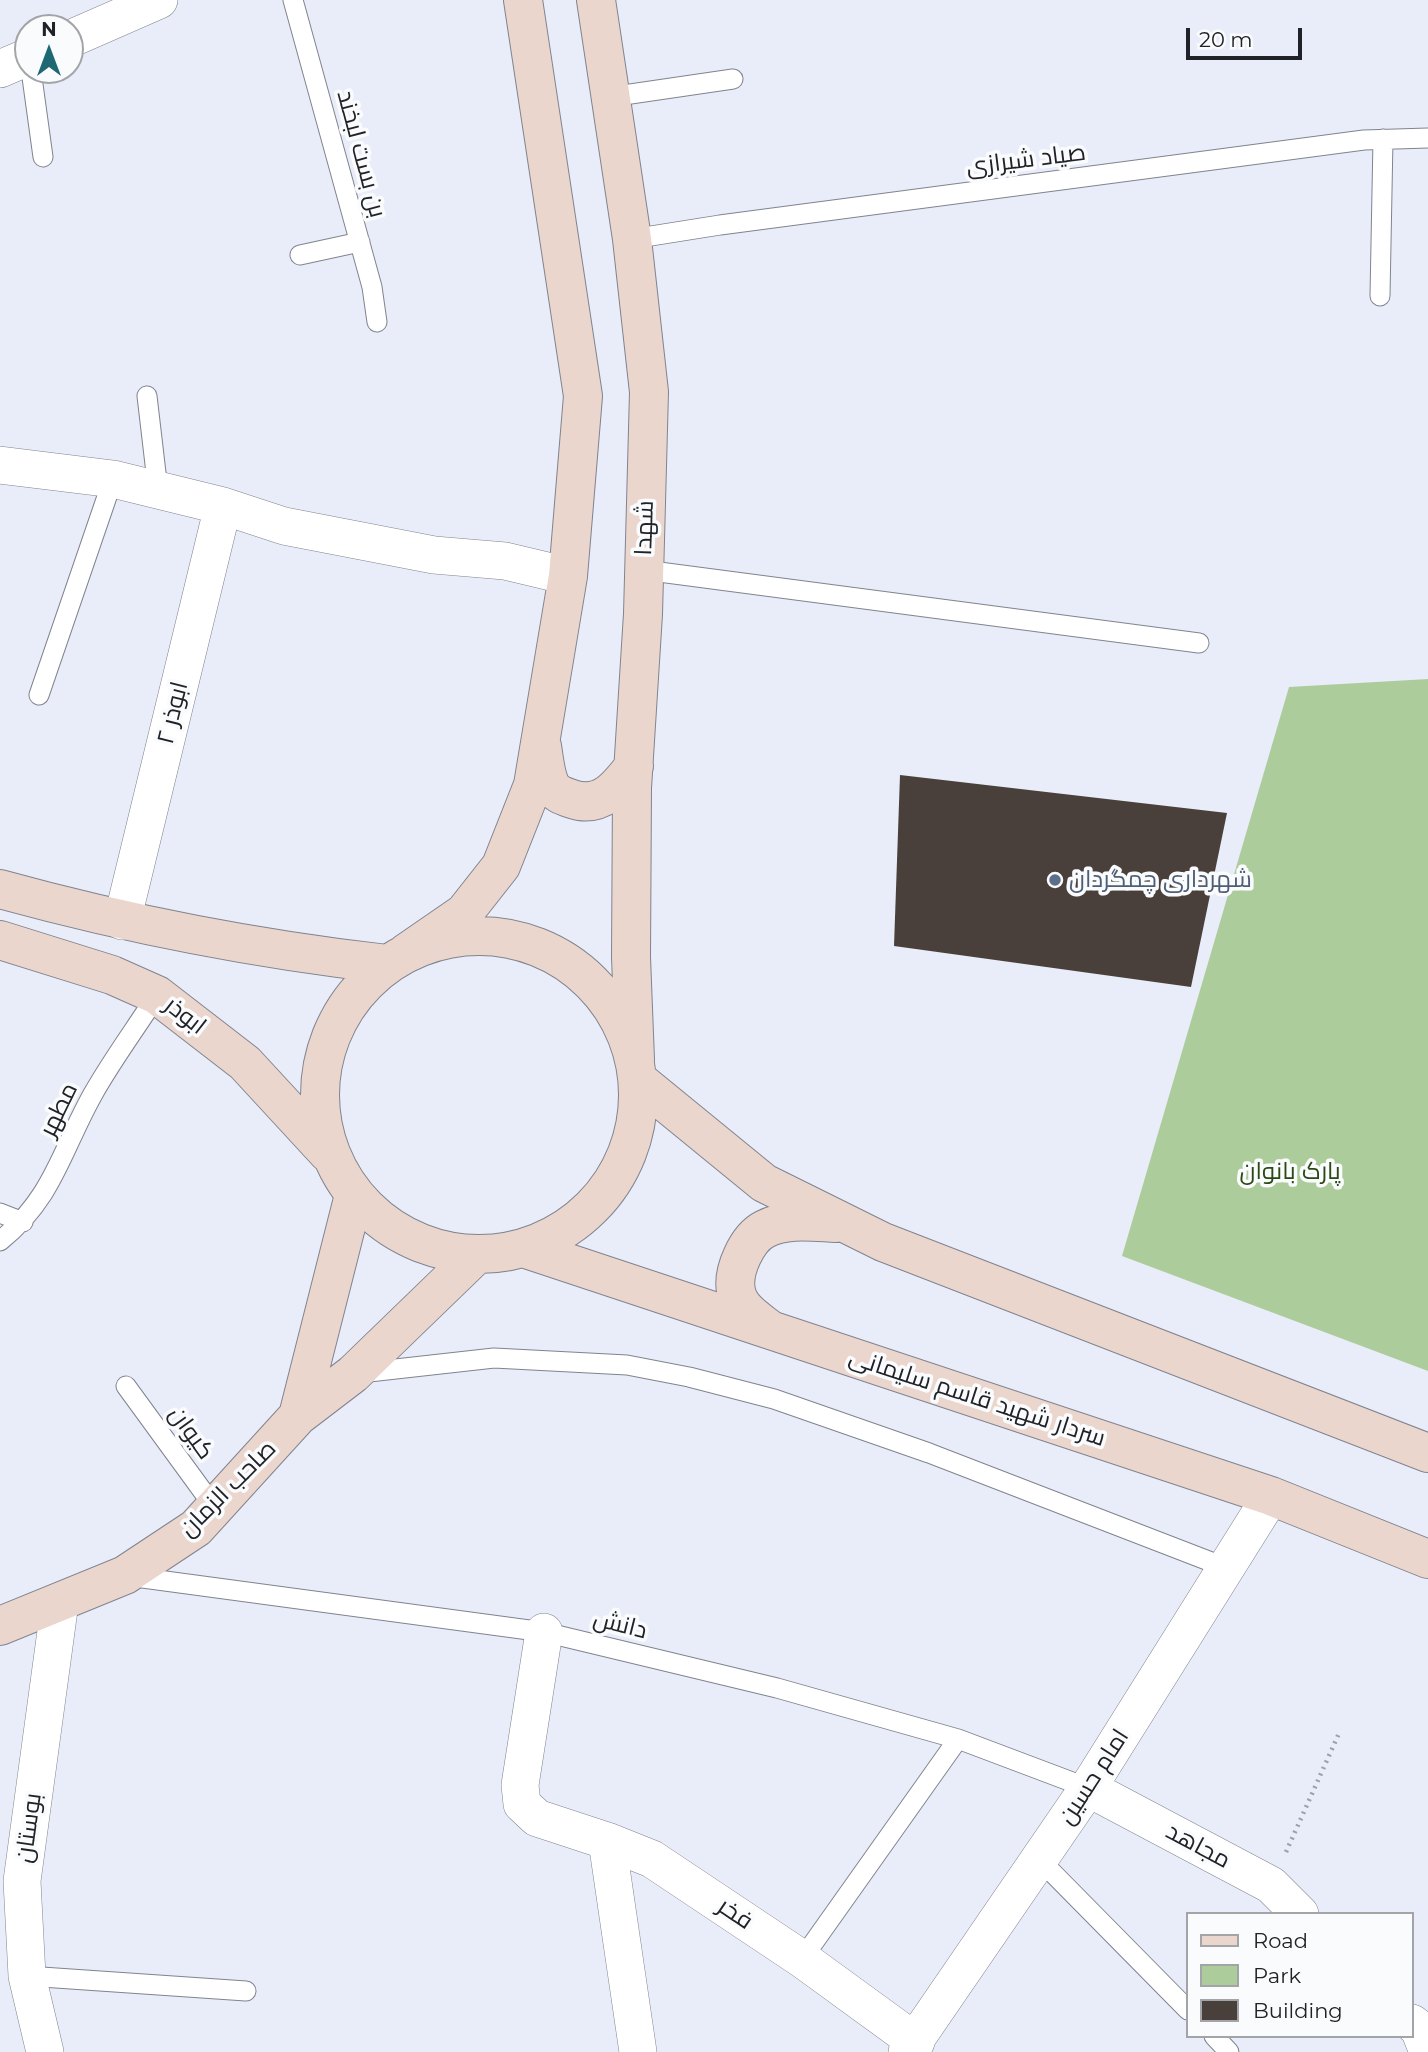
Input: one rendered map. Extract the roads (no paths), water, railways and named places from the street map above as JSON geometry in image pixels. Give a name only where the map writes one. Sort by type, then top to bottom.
[{"type":"main road","points":[[523,0],[583,396],[568,576],[533,785],[501,866],[464,913],[396,959],[355,993],[333,1030],[320,1071],[320,1113],[330,1155],[354,1195],[388,1226],[430,1247],[476,1255],[523,1248]]},
{"type":"main road","name":"شهدا","points":[[523,1248],[563,1231],[597,1203],[622,1166],[636,1124],[637,1070],[631,957],[634,766],[644,570],[649,392],[632,239],[596,0]]},
{"type":"main road","points":[[540,737],[550,784],[558,794],[579,801],[601,800],[634,766]]},
{"type":"main road","points":[[2,896],[276,952],[396,959],[452,937],[500,937],[547,950],[587,977],[618,1015],[637,1070],[764,1184],[883,1242],[1428,1453]]},
{"type":"main road","name":"ابوذر","points":[[0,940],[112,975],[157,995],[245,1063],[330,1155]]},
{"type":"main road","points":[[299,1416],[354,1195]]},
{"type":"main road","points":[[768,1328],[744,1309],[736,1291],[738,1268],[746,1250],[763,1230],[787,1222],[845,1223]]},
{"type":"main road","name":"سردار شهید قاسم سلیمانی","points":[[523,1248],[1271,1496],[1428,1559]]},
{"type":"main road","name":"صاحب الزمان","points":[[0,1626],[125,1576],[196,1528],[299,1416],[353,1374],[476,1255]]},
{"type":"street","points":[[84,32],[159,0]]},
{"type":"street","points":[[0,465],[113,479],[298,528],[434,555],[505,561],[568,576]]},
{"type":"street","name":"ابوذر ۲","points":[[122,921],[223,506]]},
{"type":"street","name":"امام حسین","points":[[912,2047],[1088,1787],[1271,1496]]},
{"type":"street","name":"بوستان","points":[[45,2052],[27,1976],[11,1883],[60,1602]]},
{"type":"street","name":"فخر","points":[[544,1632],[520,1785],[522,1804],[537,1818],[652,1859],[802,1959],[912,2047]]},
{"type":"street","name":"مجاهد","points":[[1088,1787],[1271,1885],[1298,1912]]},
{"type":"street","points":[[607,1841],[638,2052]]},
{"type":"street","points":[[1414,2025],[1419,2029],[1428,2052]]},
{"type":"lane","name":"بن بست لبخند","points":[[293,0],[360,242],[377,322]]},
{"type":"lane","points":[[610,97],[733,79]]},
{"type":"lane","points":[[33,84],[43,157]]},
{"type":"lane","name":"صیاد شیرازی","points":[[632,239],[720,225],[1383,139],[1428,138]]},
{"type":"lane","points":[[1380,296],[1383,139]]},
{"type":"lane","points":[[300,255],[360,242]]},
{"type":"lane","points":[[147,396],[158,490]]},
{"type":"lane","points":[[39,695],[113,479]]},
{"type":"lane","points":[[644,570],[1199,643]]},
{"type":"lane","name":"مطهر","points":[[0,1241],[23,1222],[53,1180],[93,1094],[157,995]]},
{"type":"lane","points":[[0,1213],[23,1222]]},
{"type":"lane","points":[[353,1374],[494,1358],[627,1365],[689,1377],[774,1399],[929,1453],[1227,1568]]},
{"type":"lane","name":"کیوان","points":[[126,1386],[215,1508]]},
{"type":"lane","name":"دانش","points":[[125,1576],[544,1632],[777,1688],[958,1740],[1088,1787]]},
{"type":"lane","points":[[802,1959],[958,1740]]},
{"type":"lane","points":[[1039,1859],[1186,2008]]},
{"type":"lane","points":[[27,1976],[246,1991]]},
{"type":"lane","points":[[1216,2038],[1229,2052]]},
{"type":"place","name":"شهرداری چمگردان","points":[[1055,880]]},
{"type":"park label","name":"پارک بانوان","points":[[1290,1172]]}]
